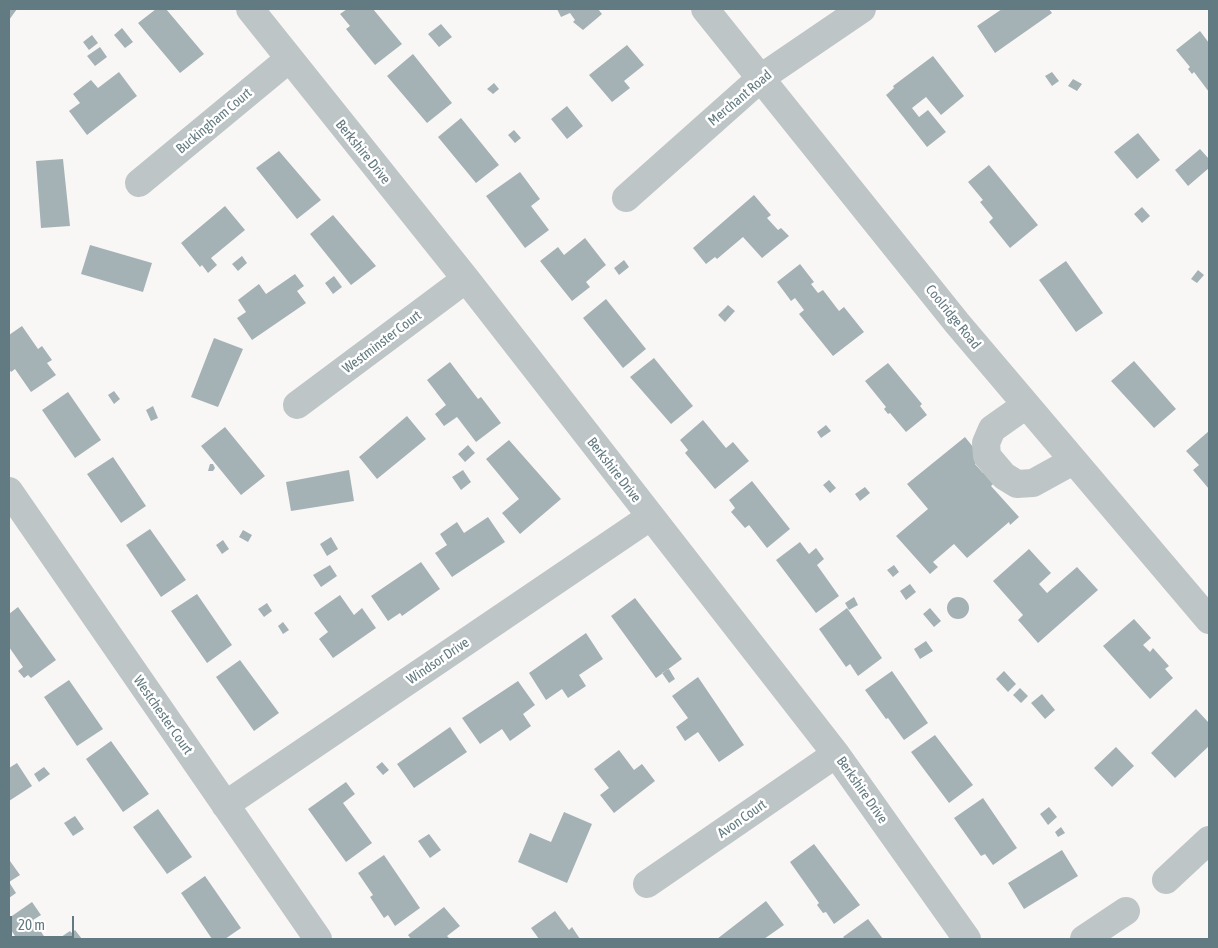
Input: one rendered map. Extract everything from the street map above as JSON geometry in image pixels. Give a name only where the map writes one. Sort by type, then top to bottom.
[{"type":"street","name":"Berkshire Drive","points":[[250,9],[466,279],[836,754],[967,939]]},
{"type":"street","name":"Coolridge Road","points":[[705,9],[762,77],[957,323],[1209,620]]},
{"type":"street","name":"Merchant Road","points":[[626,198],[762,77],[862,9]]},
{"type":"street","name":"Buckingham Court","points":[[139,183],[289,59]]},
{"type":"street","name":"Westminster Court","points":[[297,405],[466,279]]},
{"type":"street","points":[[1026,405],[992,429],[986,443],[987,456],[1004,476],[1017,484],[1033,483],[1073,461]]},
{"type":"street","name":"Westchester Court","points":[[9,491],[318,939]]},
{"type":"street","name":"Windsor Drive","points":[[225,805],[650,517]]},
{"type":"street","name":"Avon Court","points":[[647,884],[836,754]]},
{"type":"street","points":[[1166,880],[1209,840]]},
{"type":"street","points":[[1084,939],[1126,911]]},
{"type":"building","points":[[9,9],[17,9],[9,20]]},
{"type":"building","points":[[156,9],[166,9],[204,54],[180,73],[138,23]]},
{"type":"building","points":[[347,9],[373,9],[402,44],[375,65],[346,29],[350,26],[340,14]]},
{"type":"building","points":[[557,9],[598,9],[602,14],[583,30],[573,22],[575,20],[570,13],[561,17]]},
{"type":"building","points":[[1002,9],[1049,9],[1052,13],[995,53],[977,26]]},
{"type":"building","points":[[441,24],[452,37],[439,47],[428,34]]},
{"type":"building","points":[[122,28],[133,42],[125,48],[114,35]]},
{"type":"building","points":[[1200,31],[1209,43],[1209,92],[1194,72],[1192,74],[1188,69],[1190,67],[1176,50]]},
{"type":"building","points":[[92,35],[98,43],[89,50],[83,42]]},
{"type":"building","points":[[627,45],[644,65],[624,81],[630,88],[612,102],[589,75]]},
{"type":"building","points":[[100,47],[107,57],[95,66],[87,56]]},
{"type":"building","points":[[413,54],[452,103],[427,123],[387,76]]},
{"type":"building","points":[[933,56],[964,96],[941,115],[926,97],[912,108],[919,117],[928,110],[946,132],[927,147],[886,95],[894,88],[893,86]]},
{"type":"building","points":[[119,72],[137,96],[87,135],[69,111],[80,103],[73,94],[91,80],[98,88]]},
{"type":"building","points":[[1052,72],[1059,81],[1052,86],[1045,76]]},
{"type":"building","points":[[1073,79],[1082,84],[1077,91],[1068,86]]},
{"type":"building","points":[[494,83],[499,89],[493,94],[487,89]]},
{"type":"building","points":[[567,106],[583,126],[567,139],[551,119]]},
{"type":"building","points":[[461,118],[499,165],[476,183],[438,137]]},
{"type":"building","points":[[514,130],[521,138],[515,143],[508,135]]},
{"type":"building","points":[[1138,133],[1160,160],[1137,179],[1114,152]]},
{"type":"building","points":[[1200,149],[1209,159],[1209,168],[1188,186],[1175,170]]},
{"type":"building","points":[[279,151],[321,200],[297,219],[256,168]]},
{"type":"building","points":[[63,159],[70,226],[41,228],[36,161]]},
{"type":"building","points":[[989,165],[1038,225],[1010,248],[989,222],[993,218],[980,202],[983,200],[968,182]]},
{"type":"building","points":[[520,172],[540,199],[531,206],[549,230],[525,248],[486,196]]},
{"type":"building","points":[[754,195],[771,215],[767,218],[778,230],[781,228],[789,236],[762,258],[743,237],[717,259],[715,257],[706,264],[693,248]]},
{"type":"building","points":[[225,206],[245,230],[211,258],[217,265],[208,273],[202,265],[200,267],[181,243]]},
{"type":"building","points":[[1142,207],[1150,216],[1142,223],[1134,214]]},
{"type":"building","points":[[333,215],[376,266],[351,285],[310,234]]},
{"type":"building","points":[[585,238],[606,265],[586,282],[590,287],[572,301],[540,261],[558,247],[564,255]]},
{"type":"building","points":[[90,245],[152,263],[143,292],[81,274]]},
{"type":"building","points":[[242,256],[247,263],[238,271],[232,264]]},
{"type":"building","points":[[624,260],[629,267],[619,275],[614,268]]},
{"type":"building","points":[[1066,261],[1103,313],[1076,332],[1039,280]]},
{"type":"building","points":[[800,264],[814,282],[811,284],[818,293],[823,290],[839,311],[844,307],[864,332],[833,356],[799,314],[804,310],[795,298],[791,301],[777,282]]},
{"type":"building","points":[[1198,270],[1204,275],[1197,283],[1191,279]]},
{"type":"building","points":[[295,274],[304,286],[297,291],[306,303],[252,340],[237,318],[246,312],[238,300],[259,284],[266,294]]},
{"type":"building","points":[[334,276],[342,287],[333,294],[325,283]]},
{"type":"building","points":[[606,299],[646,349],[623,368],[583,318]]},
{"type":"building","points":[[728,305],[735,311],[725,322],[718,315]]},
{"type":"building","points":[[22,326],[38,349],[42,346],[52,360],[47,363],[56,375],[31,392],[15,369],[11,372],[9,369],[9,335]]},
{"type":"building","points":[[214,338],[243,349],[218,407],[191,397]]},
{"type":"building","points":[[654,358],[693,406],[671,424],[630,377]]},
{"type":"building","points":[[1134,361],[1176,409],[1154,428],[1111,381]]},
{"type":"building","points":[[450,362],[478,399],[481,397],[501,423],[476,442],[457,417],[444,426],[435,414],[446,405],[427,380]]},
{"type":"building","points":[[888,363],[922,404],[920,406],[927,415],[906,432],[890,413],[888,414],[884,409],[886,407],[865,381]]},
{"type":"building","points":[[114,391],[120,399],[114,404],[108,395]]},
{"type":"building","points":[[68,392],[101,440],[75,458],[42,410]]},
{"type":"building","points":[[153,406],[158,418],[151,421],[146,410]]},
{"type":"building","points":[[407,416],[426,439],[377,479],[359,457]]},
{"type":"building","points":[[703,420],[726,448],[733,442],[749,461],[715,489],[685,453],[688,450],[680,440]]},
{"type":"building","points":[[826,425],[831,431],[821,438],[817,432]]},
{"type":"building","points":[[225,427],[265,476],[241,495],[201,446]]},
{"type":"building","points":[[1209,431],[1209,489],[1193,470],[1199,465],[1186,451]]},
{"type":"building","points":[[965,437],[982,458],[975,464],[983,473],[991,467],[1000,478],[991,486],[1019,517],[1010,525],[1009,522],[967,558],[954,544],[933,562],[938,567],[930,574],[896,536],[928,509],[907,484]]},
{"type":"building","points":[[509,440],[561,499],[520,534],[502,513],[519,499],[486,459]]},
{"type":"building","points":[[468,445],[475,453],[465,462],[458,454]]},
{"type":"building","points":[[113,457],[146,506],[121,523],[87,474]]},
{"type":"building","points":[[210,464],[213,464],[215,468],[213,471],[208,471]]},
{"type":"building","points":[[349,470],[354,501],[291,511],[286,482]]},
{"type":"building","points":[[463,470],[471,482],[461,490],[452,477]]},
{"type":"building","points":[[829,480],[836,488],[830,493],[823,485]]},
{"type":"building","points":[[752,481],[790,529],[767,548],[749,525],[745,528],[731,512],[735,508],[729,500]]},
{"type":"building","points":[[865,487],[870,493],[860,501],[855,494]]},
{"type":"building","points":[[488,517],[505,542],[452,577],[435,553],[447,545],[440,534],[457,522],[464,533]]},
{"type":"building","points":[[150,529],[186,580],[161,597],[126,545]]},
{"type":"building","points":[[243,530],[252,535],[248,542],[239,537]]},
{"type":"building","points":[[331,537],[338,549],[327,556],[320,544]]},
{"type":"building","points":[[223,540],[229,549],[222,554],[216,545]]},
{"type":"building","points":[[800,542],[809,554],[816,548],[824,559],[817,565],[839,596],[816,613],[776,560]]},
{"type":"building","points":[[1029,549],[1051,573],[1039,584],[1047,593],[1077,567],[1098,590],[1038,643],[1018,620],[1023,615],[993,581]]},
{"type":"building","points":[[421,562],[440,589],[402,616],[400,613],[388,621],[371,596]]},
{"type":"building","points":[[330,565],[337,576],[321,587],[313,575]]},
{"type":"building","points":[[894,565],[899,572],[893,577],[887,570]]},
{"type":"building","points":[[910,584],[916,592],[906,600],[900,591]]},
{"type":"building","points":[[197,594],[232,645],[207,663],[171,611]]},
{"type":"building","points":[[340,595],[354,615],[362,608],[376,628],[333,658],[319,639],[328,632],[314,613]]},
{"type":"building","points":[[854,597],[858,605],[849,610],[845,603]]},
{"type":"building","points":[[958,597],[966,600],[969,608],[966,616],[958,619],[950,616],[947,608],[950,600]]},
{"type":"building","points":[[635,598],[682,659],[656,678],[611,616]]},
{"type":"building","points":[[267,603],[272,611],[264,617],[258,609]]},
{"type":"building","points":[[18,607],[56,660],[31,678],[28,675],[24,678],[18,671],[23,667],[9,647],[9,614]]},
{"type":"building","points":[[847,608],[882,658],[858,676],[850,664],[846,667],[819,629]]},
{"type":"building","points":[[930,608],[941,621],[934,627],[923,614]]},
{"type":"building","points":[[1134,619],[1151,638],[1143,645],[1150,652],[1153,648],[1169,666],[1165,669],[1173,678],[1150,699],[1103,646]]},
{"type":"building","points":[[283,622],[289,630],[283,634],[278,626]]},
{"type":"building","points":[[586,633],[603,659],[579,675],[586,686],[568,698],[562,689],[546,700],[529,673]]},
{"type":"building","points":[[926,641],[933,651],[920,659],[914,649]]},
{"type":"building","points":[[240,660],[279,713],[254,731],[216,677]]},
{"type":"building","points":[[669,669],[675,679],[669,683],[662,673]]},
{"type":"building","points":[[892,671],[928,723],[904,740],[865,690]]},
{"type":"building","points":[[1004,671],[1016,684],[1008,692],[996,679]]},
{"type":"building","points":[[698,677],[744,745],[719,762],[698,732],[685,741],[676,727],[688,718],[672,696]]},
{"type":"building","points":[[69,680],[103,729],[77,746],[44,697]]},
{"type":"building","points":[[518,681],[535,705],[523,714],[531,726],[510,741],[502,729],[480,744],[462,718]]},
{"type":"building","points":[[1020,688],[1028,696],[1021,703],[1013,695]]},
{"type":"building","points":[[1042,694],[1055,710],[1045,719],[1031,703]]},
{"type":"building","points":[[1196,709],[1209,723],[1209,746],[1175,778],[1151,753]]},
{"type":"building","points":[[450,727],[467,752],[414,788],[397,764]]},
{"type":"building","points":[[935,735],[973,785],[949,803],[911,752]]},
{"type":"building","points":[[111,741],[149,794],[123,812],[86,759]]},
{"type":"building","points":[[1116,747],[1134,766],[1112,787],[1094,768]]},
{"type":"building","points":[[619,750],[634,770],[642,764],[655,781],[614,813],[600,795],[609,788],[594,769]]},
{"type":"building","points":[[382,762],[389,770],[383,775],[376,767]]},
{"type":"building","points":[[17,763],[32,786],[9,801],[9,768]]},
{"type":"building","points":[[44,767],[50,774],[39,782],[34,774]]},
{"type":"building","points":[[346,782],[355,794],[343,803],[372,843],[346,862],[308,809]]},
{"type":"building","points":[[983,798],[1017,848],[993,865],[985,854],[981,856],[954,818]]},
{"type":"building","points":[[1049,807],[1057,817],[1048,825],[1040,814]]},
{"type":"building","points":[[158,809],[192,857],[167,874],[133,827]]},
{"type":"building","points":[[564,812],[592,824],[567,883],[518,862],[530,833],[551,842]]},
{"type":"building","points":[[75,816],[84,829],[73,836],[64,823]]},
{"type":"building","points":[[1061,827],[1065,833],[1058,837],[1055,832]]},
{"type":"building","points":[[429,834],[441,850],[430,858],[418,841]]},
{"type":"building","points":[[814,844],[860,905],[834,924],[826,912],[823,913],[817,905],[819,903],[790,862]]},
{"type":"building","points":[[1062,850],[1078,876],[1024,909],[1008,883]]},
{"type":"building","points":[[384,855],[420,908],[395,926],[388,915],[384,918],[370,897],[373,895],[358,873]]},
{"type":"building","points":[[10,861],[20,875],[9,882],[9,862]]},
{"type":"building","points":[[205,876],[241,928],[225,939],[212,939],[181,893]]},
{"type":"building","points":[[9,882],[16,893],[9,898]]},
{"type":"building","points":[[766,901],[784,925],[764,939],[717,939]]},
{"type":"building","points":[[32,902],[41,915],[33,920],[46,939],[17,939],[9,927],[9,918]]},
{"type":"building","points":[[444,907],[460,926],[447,936],[450,939],[411,939],[408,935]]},
{"type":"building","points":[[555,911],[569,930],[572,927],[580,939],[539,939],[531,928]]},
{"type":"building","points":[[868,919],[883,939],[845,939],[843,937]]},
{"type":"building","points":[[75,930],[82,939],[58,939],[70,931],[72,933]]}]
